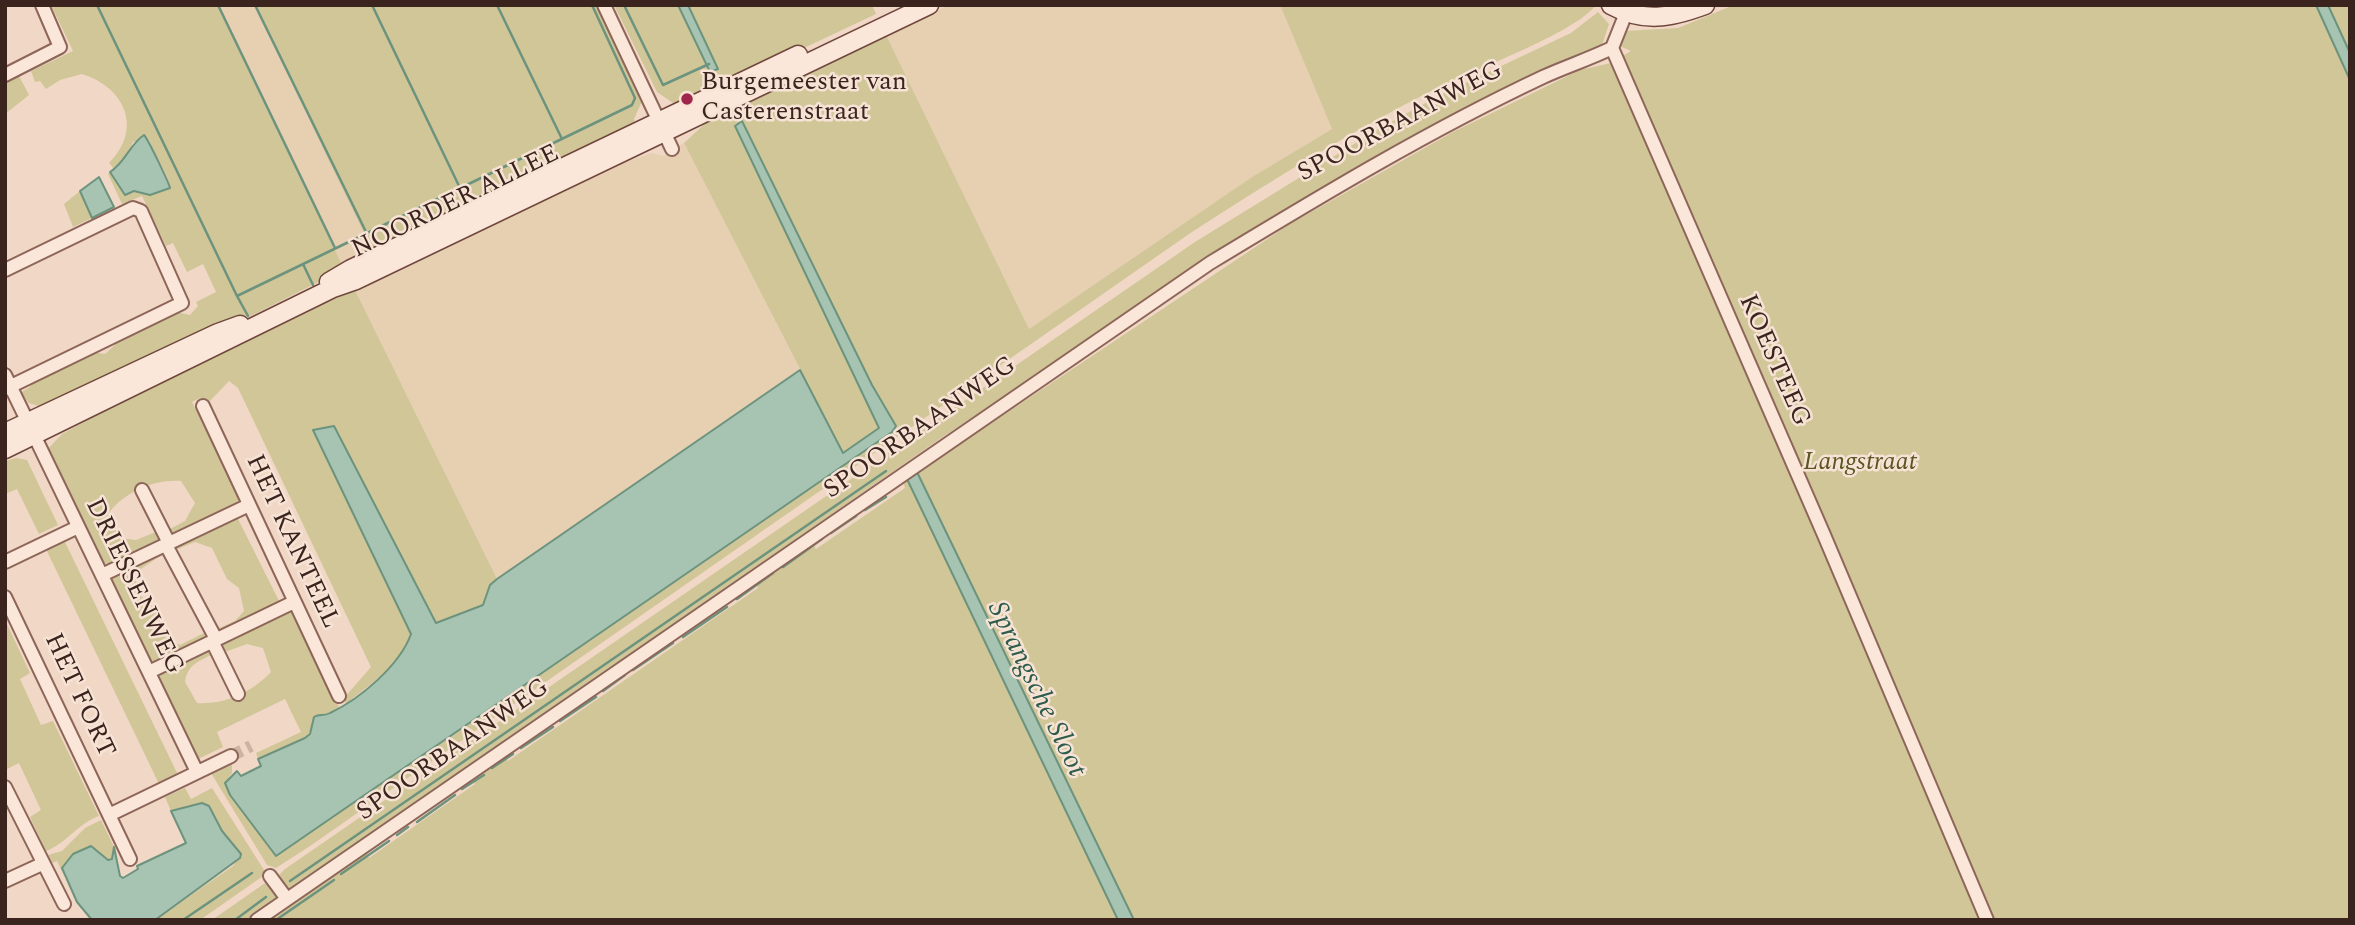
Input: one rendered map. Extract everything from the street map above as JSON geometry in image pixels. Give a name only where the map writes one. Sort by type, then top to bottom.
[{"type":"street","points":[[5,75],[60,47],[42,5]]},
{"type":"street","points":[[604,5],[665,134]]},
{"type":"street","name":"NOORDER ALLEE","points":[[665,134],[901,5]]},
{"type":"street","points":[[1612,48],[1619,9],[1647,19],[1664,18],[1704,5]]},
{"type":"street","name":"NOORDER ALLEE","points":[[5,449],[31,429],[218,333],[239,326],[665,134],[921,7]]},
{"type":"street","name":"SPOORBAANWEG","points":[[257,920],[1210,263],[1331,189],[1414,143],[1544,77],[1612,48]]},
{"type":"street","name":"KOESTEEG","points":[[1612,48],[1824,535],[1987,920]]},
{"type":"street","points":[[5,270],[133,208],[137,209],[162,255],[182,303],[7,384]]},
{"type":"street","name":"DRIESSENWEG","points":[[7,384],[197,772]]},
{"type":"street","name":"HET KANTEEL","points":[[203,406],[339,696]]},
{"type":"street","name":"NOORDER ALLEE","points":[[5,433],[31,429]]},
{"type":"street","points":[[142,490],[238,694]]},
{"type":"street","points":[[102,575],[249,505]]},
{"type":"street","points":[[5,562],[78,527]]},
{"type":"street","name":"HET FORT","points":[[5,597],[130,859]]},
{"type":"street","points":[[149,672],[294,602]]},
{"type":"street","points":[[109,815],[231,756]]},
{"type":"street","points":[[5,787],[64,904]]},
{"type":"street","points":[[5,881],[42,863]]},
{"type":"street","points":[[271,876],[287,899]]},
{"type":"shaded area","points":[[217,5],[254,5],[374,254],[344,269]]},
{"type":"shaded area","points":[[678,5],[688,5],[718,69],[710,72]]},
{"type":"shaded area","points":[[949,5],[1280,5],[1332,129],[1252,177],[1029,329],[886,35]]},
{"type":"shaded area","points":[[2316,5],[2328,5],[2350,53],[2350,80]]},
{"type":"shaded area","points":[[742,121],[872,385],[896,426],[892,432],[276,856],[230,795],[225,783],[237,771],[241,776],[261,766],[258,759],[305,738],[310,734],[314,717],[342,707],[366,690],[398,657],[411,634],[313,430],[334,426],[436,623],[483,605],[490,585],[497,579],[800,370],[843,453],[879,428],[735,126]]},
{"type":"shaded area","points":[[144,135],[170,188],[150,195],[134,191],[125,195],[110,172]]},
{"type":"shaded area","points":[[684,143],[800,370],[497,579],[355,290],[617,165],[652,153],[664,156]]},
{"type":"shaded area","points":[[99,177],[114,207],[92,218],[80,191]]},
{"type":"shaded area","name":"Sprangsche Sloot","points":[[917,472],[1134,920],[1118,920],[907,479]]},
{"type":"shaded area","points":[[202,803],[209,806],[222,831],[241,854],[240,858],[155,920],[92,920],[77,902],[62,868],[73,854],[91,846],[108,860],[112,859],[114,847],[120,876],[123,878],[138,869],[137,866],[186,843],[171,811]]},
{"type":"green space","points":[[51,5],[217,5],[344,269],[255,314],[215,329],[42,407],[29,403],[20,393],[30,387],[31,382],[92,352],[105,354],[115,345],[114,342],[176,312],[190,315],[198,306],[196,302],[216,292],[203,264],[187,272],[173,243],[166,246],[142,196],[122,204],[108,174],[110,172],[125,195],[159,192],[170,188],[149,140],[133,142],[127,156],[115,170],[109,163],[120,150],[127,123],[124,110],[109,88],[82,74],[60,80],[46,89],[40,81],[35,82],[31,71],[73,51]]},
{"type":"green space","points":[[254,5],[597,5],[643,99],[634,119],[636,128],[374,254]]},
{"type":"green space","points":[[614,5],[678,5],[710,72],[718,68],[688,5],[872,5],[876,14],[679,107],[657,92]]},
{"type":"green space","points":[[1280,5],[1596,5],[1585,16],[1546,39],[1437,88],[1342,139],[1189,234],[310,846],[276,868],[267,865],[211,773],[232,764],[232,773],[225,783],[230,795],[276,856],[879,440],[896,424],[872,385],[743,122],[736,126],[879,423],[880,428],[843,453],[684,143],[709,120],[886,35],[1029,329],[1252,177],[1332,129]]},
{"type":"green space","name":"Langstraat","points":[[1734,5],[2350,5],[2350,920],[264,920],[365,850],[369,858],[475,784],[471,776],[504,753],[508,761],[758,588],[755,580],[811,541],[816,549],[905,488],[903,482],[1290,224],[1453,132],[1580,70],[1611,63],[1631,51],[1617,45],[1625,31],[1678,28]]},
{"type":"green space","points":[[1598,12],[1609,24],[1600,51],[1505,90],[1067,356],[941,438],[298,886],[290,889],[280,883],[278,876],[285,869],[1195,242],[1380,128],[1440,95],[1571,33]]},
{"type":"green space","points":[[19,76],[29,95],[5,114],[5,82]]},
{"type":"green space","points":[[80,191],[92,218],[73,227],[64,204]]},
{"type":"green space","points":[[355,290],[497,579],[490,585],[483,605],[436,623],[334,427],[314,430],[411,634],[392,665],[346,704],[344,698],[371,667],[238,388],[229,381],[209,402],[200,398],[192,402],[240,498],[235,507],[169,537],[166,531],[185,521],[195,503],[181,481],[160,482],[131,493],[108,514],[119,538],[136,540],[156,532],[160,541],[111,565],[102,562],[46,451],[62,434],[111,407],[272,327]]},
{"type":"green space","points":[[16,458],[27,460],[58,525],[39,534],[17,489],[5,494],[5,461]]},
{"type":"green space","points":[[236,515],[281,605],[218,635],[215,630],[235,621],[244,611],[239,588],[227,579],[212,548],[195,542],[173,551],[174,544]]},
{"type":"green space","points":[[63,538],[179,777],[160,786],[45,547]]},
{"type":"green space","points":[[160,551],[163,554],[135,573],[138,594],[155,608],[166,638],[180,645],[206,632],[207,638],[158,662],[148,660],[111,582],[116,573]]},
{"type":"green space","points":[[285,611],[293,612],[339,707],[324,715],[305,738],[258,759],[256,753],[301,732],[285,699],[217,732],[223,747],[196,760],[158,679],[162,671],[208,649],[213,654],[199,661],[186,676],[185,682],[197,703],[218,702],[237,696],[255,686],[271,672],[263,648],[247,644],[222,653],[219,645]]},
{"type":"green space","points":[[5,620],[30,673],[20,679],[41,725],[53,721],[99,816],[46,851],[30,817],[41,810],[19,763],[7,769],[5,764]]},
{"type":"green space","points":[[185,788],[191,799],[212,788],[264,870],[263,876],[200,920],[155,920],[233,866],[241,854],[222,831],[209,806],[189,806],[171,811],[165,797]]},
{"type":"green space","points":[[101,820],[114,847],[112,859],[73,854],[62,868],[64,876],[57,861],[52,863],[48,855],[62,851],[85,828]]},
{"type":"green space","points":[[268,881],[279,896],[251,920],[212,920]]},
{"type":"waterway","points":[[97,5],[237,296],[632,105],[635,98],[592,5]]},
{"type":"waterway","points":[[218,5],[335,248]]},
{"type":"waterway","points":[[255,5],[367,234]]},
{"type":"waterway","points":[[372,5],[460,188]]},
{"type":"waterway","points":[[497,5],[562,139]]},
{"type":"waterway","points":[[624,5],[663,85],[709,64]]},
{"type":"waterway","points":[[303,264],[313,285]]},
{"type":"waterway","points":[[237,296],[248,316]]},
{"type":"waterway","points":[[290,881],[886,471]]},
{"type":"waterway","points":[[865,510],[886,497]]},
{"type":"waterway","points":[[831,533],[856,516]]},
{"type":"waterway","points":[[783,567],[822,539]]},
{"type":"waterway","points":[[737,599],[773,573]]},
{"type":"waterway","points":[[683,637],[727,607]]},
{"type":"waterway","points":[[633,670],[673,643]]},
{"type":"waterway","points":[[603,691],[625,675]]},
{"type":"waterway","points":[[560,721],[596,697]]},
{"type":"waterway","points":[[521,748],[553,727]]},
{"type":"waterway","points":[[492,768],[513,754]]},
{"type":"waterway","points":[[462,789],[484,775]]},
{"type":"waterway","points":[[417,822],[455,795]]},
{"type":"waterway","points":[[397,835],[408,827]]},
{"type":"waterway","points":[[341,874],[389,841]]},
{"type":"waterway","points":[[183,920],[252,873]]},
{"type":"waterway","points":[[276,920],[334,880]]},
{"type":"waterway","points":[[235,920],[266,897]]},
{"type":"tunnel","points":[[231,756],[251,746]]},
{"type":"place","name":"Burgemeester van Casterenstraat","points":[[687,99]]}]
